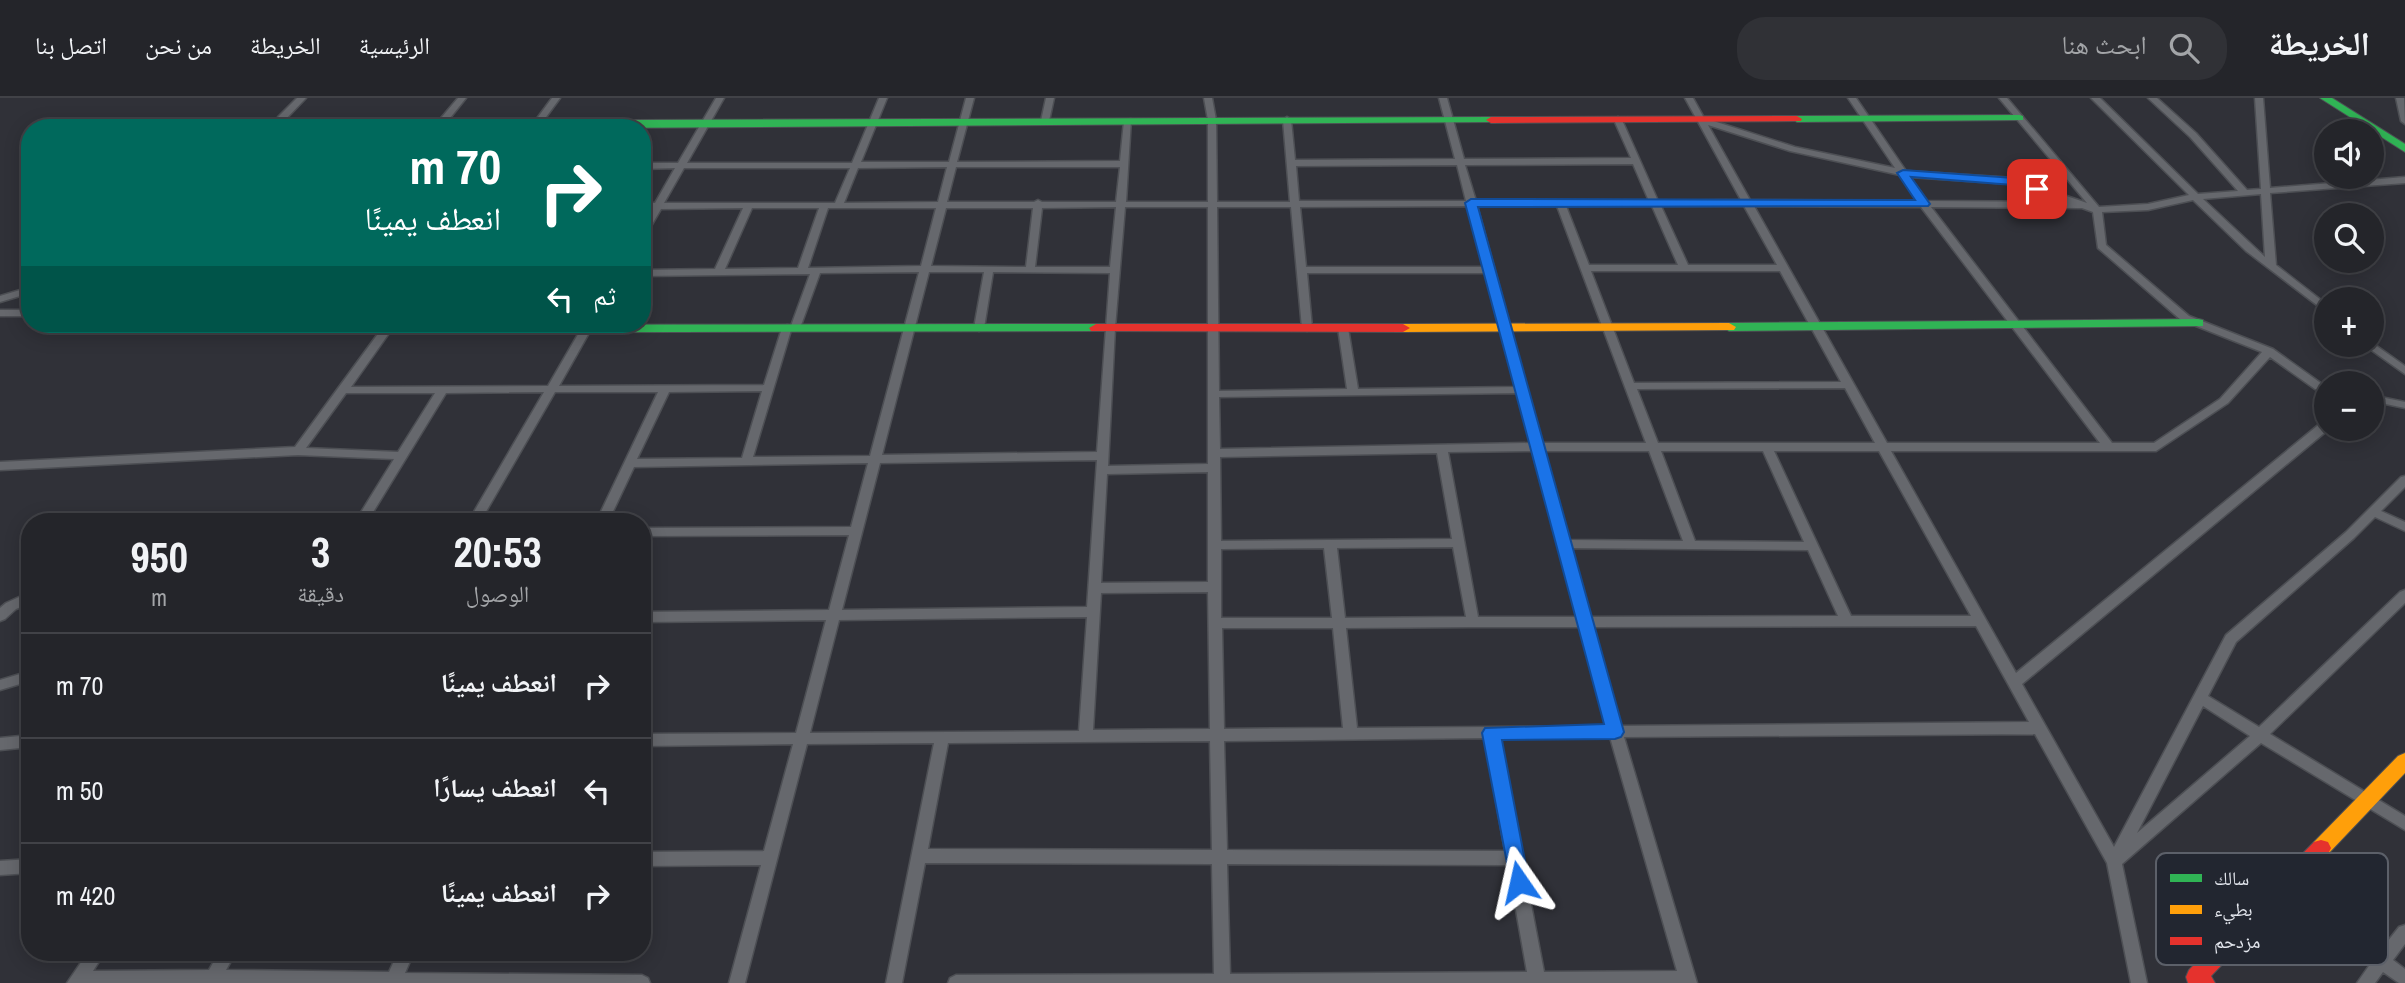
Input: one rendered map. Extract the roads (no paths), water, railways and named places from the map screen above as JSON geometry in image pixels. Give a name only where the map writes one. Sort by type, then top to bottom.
[{"type":"street","points":[[281,119],[302,98]]},
{"type":"street","points":[[444,119],[461,98]]},
{"type":"street","points":[[541,119],[556,98]]},
{"type":"street","points":[[651,217],[720,98]]},
{"type":"street","points":[[839,204],[883,98]]},
{"type":"street","points":[[737,983],[970,98]]},
{"type":"street","points":[[1045,121],[1050,98]]},
{"type":"street","points":[[1208,98],[1212,120],[1215,587],[1222,982]]},
{"type":"street","points":[[956,983],[1688,981],[1615,732],[1443,98]]},
{"type":"street","points":[[1689,98],[2114,862],[2139,983]]},
{"type":"street","points":[[1852,98],[1924,204],[2109,447]]},
{"type":"street","points":[[2003,98],[2097,210],[2101,246],[2185,318],[2269,351],[2314,383]]},
{"type":"street","points":[[2095,98],[2192,197],[2314,300]]},
{"type":"street","points":[[2152,98],[2193,135],[2244,192]]},
{"type":"street","points":[[2259,98],[2272,267]]},
{"type":"street","points":[[2325,98],[2405,149]]},
{"type":"street","points":[[2400,98],[2405,121]]},
{"type":"street","points":[[651,123],[2020,118]]},
{"type":"street","points":[[1287,120],[1307,328]]},
{"type":"street","points":[[1618,120],[1684,268]]},
{"type":"street","points":[[1702,120],[1793,149],[1903,173],[2014,181],[2097,210],[2148,207],[2192,197],[2405,180]]},
{"type":"street","points":[[1086,737],[1110,328],[1128,121]]},
{"type":"street","points":[[1291,163],[1636,161]]},
{"type":"street","points":[[651,166],[1124,164]]},
{"type":"street","points":[[1560,203],[1691,545]]},
{"type":"street","points":[[1030,270],[1038,204]]},
{"type":"street","points":[[651,205],[2083,205]]},
{"type":"street","points":[[719,272],[748,205]]},
{"type":"street","points":[[802,271],[825,205]]},
{"type":"street","points":[[1584,268],[1784,268]]},
{"type":"street","points":[[651,274],[924,269],[1115,270]]},
{"type":"street","points":[[979,328],[989,269]]},
{"type":"street","points":[[1301,270],[1489,270]]},
{"type":"street","points":[[747,462],[769,388],[816,271]]},
{"type":"street","points":[[0,299],[21,293]]},
{"type":"street","points":[[0,313],[21,313]]},
{"type":"street","points":[[651,327],[1817,327],[2198,323]]},
{"type":"street","points":[[1343,328],[1353,392]]},
{"type":"street","points":[[298,451],[343,390],[376,333]]},
{"type":"street","points":[[479,513],[584,333]]},
{"type":"street","points":[[1214,453],[1538,447],[2157,447],[2224,401],[2269,351]]},
{"type":"street","points":[[2384,355],[2405,371]]},
{"type":"street","points":[[1629,386],[1849,385]]},
{"type":"street","points":[[606,513],[665,388]]},
{"type":"street","points":[[343,390],[769,388]]},
{"type":"street","points":[[367,513],[443,389]]},
{"type":"street","points":[[1214,394],[1522,390]]},
{"type":"street","points":[[2384,401],[2405,405]]},
{"type":"street","points":[[2014,683],[2314,435]]},
{"type":"street","points":[[1767,447],[1847,621]]},
{"type":"street","points":[[1442,449],[1473,623]]},
{"type":"street","points":[[0,466],[298,451],[402,456]]},
{"type":"street","points":[[630,463],[873,462],[1102,456]]},
{"type":"street","points":[[1101,470],[1214,468]]},
{"type":"street","points":[[2114,862],[2231,639],[2374,512],[2405,480]]},
{"type":"street","points":[[2374,512],[2405,527]]},
{"type":"street","points":[[651,532],[855,531]]},
{"type":"street","points":[[1215,545],[1459,543]]},
{"type":"street","points":[[1330,544],[1351,735]]},
{"type":"street","points":[[1564,544],[1812,546]]},
{"type":"street","points":[[1094,588],[1215,587]]},
{"type":"street","points":[[2114,862],[2260,735],[2405,595]]},
{"type":"street","points":[[0,616],[21,601]]},
{"type":"street","points":[[651,617],[1093,612]]},
{"type":"street","points":[[1216,624],[1979,621]]},
{"type":"street","points":[[0,685],[21,679]]},
{"type":"street","points":[[2200,698],[2405,824]]},
{"type":"street","points":[[651,740],[2038,728]]},
{"type":"street","points":[[1491,733],[1536,980]]},
{"type":"street","points":[[894,983],[942,739]]},
{"type":"street","points":[[0,744],[21,742]]},
{"type":"street","points":[[2317,853],[2405,761]]},
{"type":"street","points":[[919,856],[1514,858]]},
{"type":"street","points":[[651,859],[770,858]]},
{"type":"street","points":[[0,868],[21,867]]},
{"type":"street","points":[[2388,953],[2405,932]]},
{"type":"street","points":[[77,981],[91,961]]},
{"type":"street","points":[[212,980],[223,961]]},
{"type":"street","points":[[392,981],[401,961]]},
{"type":"street","points":[[2197,981],[2212,965]]},
{"type":"street","points":[[2365,983],[2379,965]]},
{"type":"street","points":[[2386,965],[2405,978]]},
{"type":"street","points":[[77,981],[642,983]]}]
